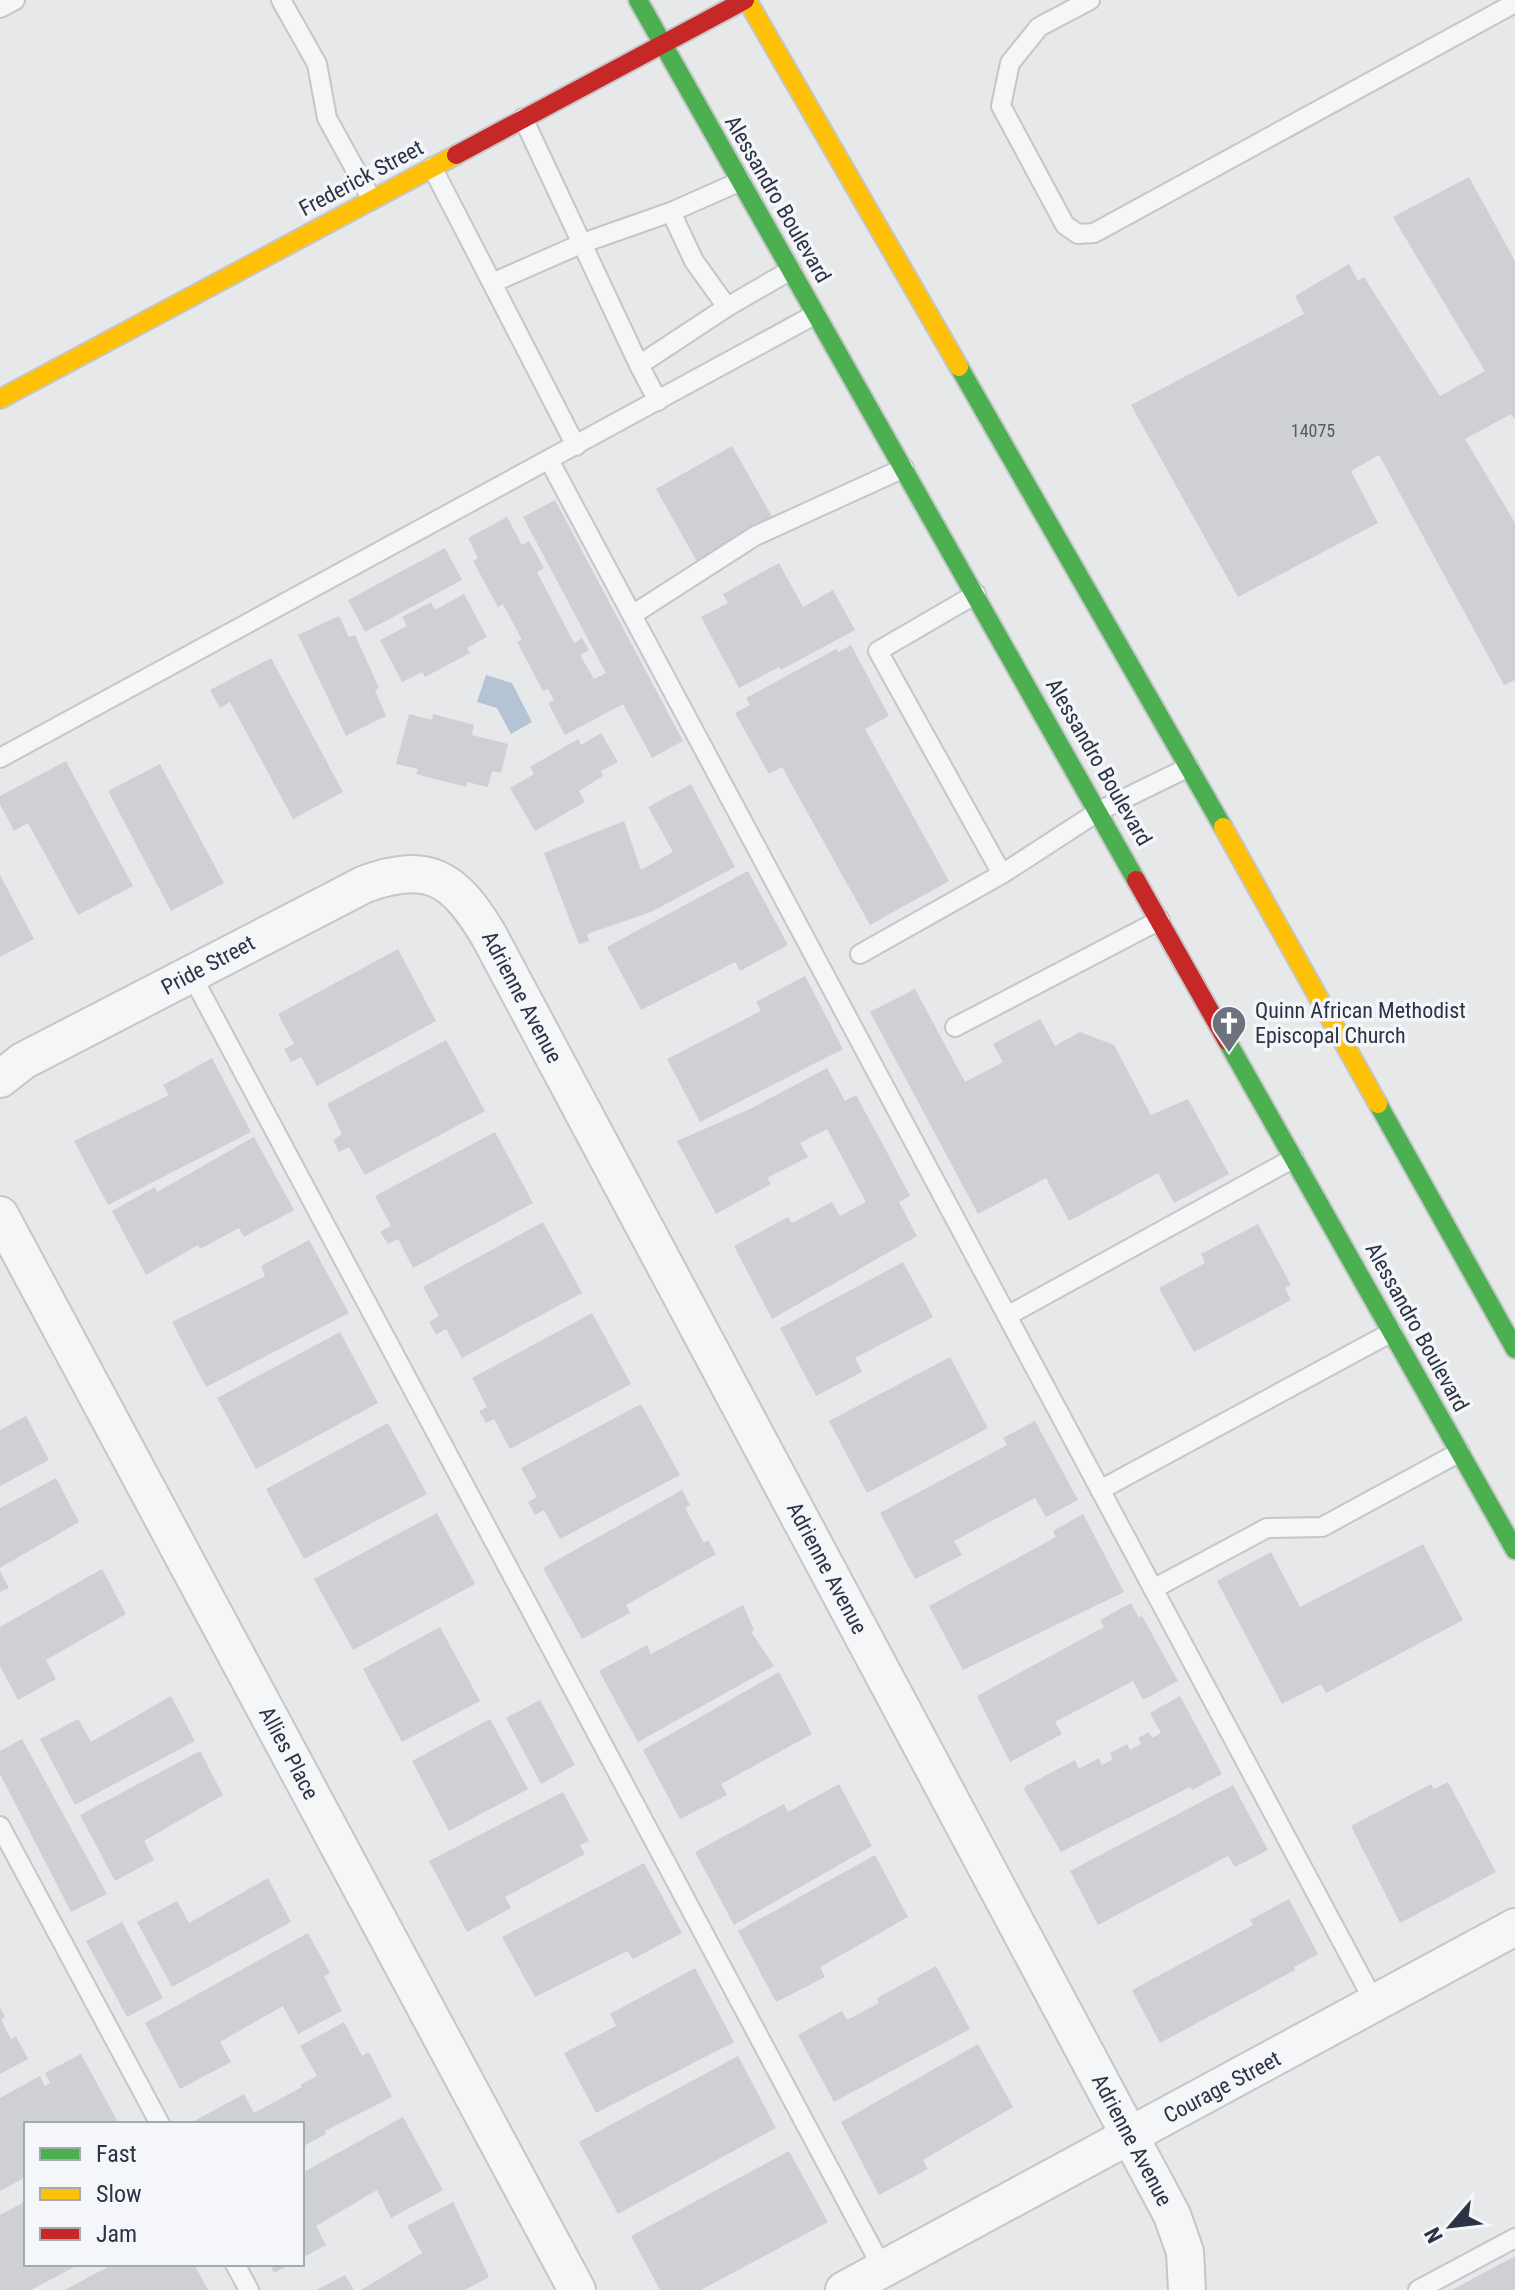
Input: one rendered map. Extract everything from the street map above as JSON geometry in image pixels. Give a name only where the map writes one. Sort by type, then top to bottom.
[{"type":"main road","name":"Alessandro Boulevard","points":[[638,0],[1515,1550]]},
{"type":"main road","name":"Frederick Street","points":[[0,399],[746,0]]},
{"type":"main road","points":[[746,0],[1189,767],[1515,1349]]},
{"type":"street","name":"Pride Street","points":[[0,1079],[23,1061],[365,884],[402,873],[424,873]]},
{"type":"street","name":"Adrienne Avenue","points":[[424,873],[456,890],[488,934],[1172,2215],[1185,2252],[1187,2290]]},
{"type":"street","name":"Allies Place","points":[[0,1215],[577,2290]]},
{"type":"street","name":"Courage Street","points":[[844,2290],[1376,2005],[1515,1927]]},
{"type":"lane","points":[[0,8],[15,0]]},
{"type":"lane","points":[[281,0],[317,64],[327,118],[372,200]]},
{"type":"lane","points":[[1090,0],[1039,27],[1010,63],[1001,106],[1065,225],[1078,234],[1094,233],[1515,3]]},
{"type":"lane","points":[[523,118],[658,401]]},
{"type":"lane","points":[[432,167],[576,446]]},
{"type":"lane","points":[[492,283],[583,243],[671,212],[741,181]]},
{"type":"lane","points":[[671,212],[694,261],[727,307]]},
{"type":"lane","points":[[639,365],[727,307],[791,270]]},
{"type":"lane","points":[[0,758],[817,314]]},
{"type":"lane","points":[[549,460],[1376,2005]]},
{"type":"lane","points":[[632,615],[755,536],[904,468]]},
{"type":"lane","points":[[976,594],[878,651],[1002,874]]},
{"type":"lane","points":[[860,954],[1002,874],[1099,811],[1189,767]]},
{"type":"lane","points":[[955,1027],[1160,920]]},
{"type":"lane","points":[[191,974],[883,2269]]},
{"type":"lane","points":[[1007,1316],[1294,1158]]},
{"type":"lane","points":[[1100,1490],[1392,1332]]},
{"type":"lane","points":[[1153,1589],[1267,1528],[1322,1527],[1460,1452]]},
{"type":"lane","points":[[0,1826],[159,2122]]},
{"type":"lane","points":[[1418,2290],[1515,2238]]},
{"type":"lane","points":[[236,2266],[249,2290]]},
{"type":"water","points":[[486,675],[512,683],[532,722],[511,734],[497,708],[477,702]]},
{"type":"building","points":[[1469,177],[1515,261],[1515,420],[1511,414],[1465,439],[1515,523],[1515,680],[1504,685],[1379,455],[1351,471],[1378,523],[1238,597],[1131,405],[1304,314],[1295,296],[1349,264],[1358,281],[1364,277],[1440,396],[1485,371],[1393,217]]},
{"type":"building","points":[[732,446],[775,522],[699,565],[656,489]]},
{"type":"building","points":[[555,500],[683,741],[652,758],[623,704],[565,735],[548,703],[554,700],[548,689],[543,691],[517,642],[522,640],[503,604],[498,607],[473,561],[478,558],[468,538],[507,517],[522,545],[529,541],[544,568],[537,572],[574,643],[582,638],[589,650],[580,655],[594,679],[606,673],[523,517]]},
{"type":"building","points":[[445,548],[462,580],[365,632],[348,600]]},
{"type":"building","points":[[779,563],[803,607],[833,590],[855,630],[781,670],[779,667],[739,688],[701,617],[728,603],[723,594]]},
{"type":"building","points":[[464,594],[487,637],[467,648],[470,653],[425,677],[422,672],[402,682],[380,640],[407,626],[402,617],[431,602],[435,610]]},
{"type":"building","points":[[339,616],[349,637],[355,635],[379,688],[375,690],[386,716],[346,736],[298,635]]},
{"type":"building","points":[[851,645],[889,716],[865,729],[949,881],[870,925],[782,767],[769,774],[735,713],[750,705],[746,698],[836,649],[839,652]]},
{"type":"building","points":[[271,658],[343,792],[293,819],[230,702],[220,708],[210,690]]},
{"type":"building","points":[[409,714],[432,720],[433,714],[474,725],[472,735],[508,744],[501,773],[492,771],[488,787],[467,782],[466,787],[416,774],[418,769],[396,764]]},
{"type":"building","points":[[601,733],[618,762],[601,771],[603,776],[579,791],[585,802],[535,831],[510,788],[534,774],[530,767],[578,739],[581,745]]},
{"type":"building","points":[[66,761],[133,886],[78,915],[28,823],[14,831],[0,804],[0,796]]},
{"type":"building","points":[[160,764],[224,883],[171,911],[108,791]]},
{"type":"building","points":[[691,784],[735,867],[651,912],[587,934],[589,941],[579,944],[544,853],[624,821],[641,870],[673,852],[648,807]]},
{"type":"building","points":[[748,871],[788,945],[740,971],[735,962],[641,1010],[607,947]]},
{"type":"building","points":[[0,875],[34,939],[0,957]]},
{"type":"building","points":[[398,949],[436,1021],[317,1086],[301,1057],[291,1062],[284,1049],[294,1044],[278,1014]]},
{"type":"building","points":[[805,976],[843,1049],[700,1122],[667,1059],[761,1011],[756,1002]]},
{"type":"building","points":[[915,989],[965,1082],[1003,1062],[993,1044],[1040,1019],[1055,1046],[1080,1032],[1114,1045],[1151,1115],[1188,1099],[1229,1174],[1174,1203],[1158,1173],[1069,1221],[1046,1178],[978,1214],[870,1012]]},
{"type":"building","points":[[446,1040],[485,1111],[365,1175],[349,1147],[339,1152],[333,1140],[342,1134],[327,1104]]},
{"type":"building","points":[[212,1058],[251,1132],[108,1205],[74,1141],[169,1095],[163,1085]]},
{"type":"building","points":[[827,1068],[845,1101],[856,1095],[881,1141],[910,1196],[899,1202],[917,1236],[772,1319],[734,1246],[788,1217],[792,1223],[832,1202],[840,1216],[866,1202],[827,1129],[800,1143],[808,1157],[767,1178],[771,1184],[716,1214],[677,1141],[750,1109]]},
{"type":"building","points":[[495,1132],[533,1203],[413,1268],[398,1239],[388,1244],[380,1232],[391,1226],[375,1196]]},
{"type":"building","points":[[254,1137],[294,1210],[244,1237],[239,1228],[200,1249],[198,1245],[146,1275],[112,1211],[155,1187],[157,1192]]},
{"type":"building","points":[[543,1222],[582,1293],[462,1358],[446,1329],[436,1335],[429,1322],[439,1316],[423,1287]]},
{"type":"building","points":[[1258,1224],[1291,1285],[1285,1288],[1291,1300],[1194,1352],[1159,1288],[1205,1263],[1201,1254]]},
{"type":"building","points":[[309,1240],[349,1313],[206,1387],[172,1322],[265,1276],[261,1266]]},
{"type":"building","points":[[903,1262],[933,1317],[855,1358],[862,1372],[816,1396],[780,1328]]},
{"type":"building","points":[[592,1313],[631,1384],[510,1449],[494,1419],[486,1423],[479,1411],[487,1407],[472,1378]]},
{"type":"building","points":[[340,1332],[378,1403],[256,1469],[217,1398]]},
{"type":"building","points":[[950,1357],[988,1428],[867,1493],[829,1421]]},
{"type":"building","points":[[641,1404],[680,1475],[560,1539],[544,1510],[535,1515],[528,1502],[537,1497],[521,1468]]},
{"type":"building","points":[[26,1416],[49,1460],[0,1486],[0,1430]]},
{"type":"building","points":[[1035,1421],[1078,1500],[1046,1517],[1035,1498],[954,1541],[962,1555],[915,1579],[880,1513],[1007,1445],[1003,1438]]},
{"type":"building","points":[[388,1423],[427,1494],[304,1559],[266,1489]]},
{"type":"building","points":[[56,1478],[79,1522],[0,1568],[0,1508]]},
{"type":"building","points":[[682,1490],[690,1505],[685,1508],[704,1543],[708,1540],[716,1554],[626,1605],[630,1613],[582,1639],[543,1568]]},
{"type":"building","points":[[437,1513],[475,1584],[353,1650],[314,1579]]},
{"type":"building","points":[[1083,1514],[1124,1592],[963,1670],[929,1606],[1056,1537],[1053,1531]]},
{"type":"building","points":[[1423,1544],[1463,1620],[1326,1693],[1321,1684],[1282,1704],[1217,1581],[1271,1552],[1300,1607]]},
{"type":"building","points":[[102,1569],[126,1614],[46,1660],[56,1679],[18,1700],[0,1666],[0,1627]]},
{"type":"building","points":[[0,1571],[9,1588],[0,1592]]},
{"type":"building","points":[[1131,1603],[1139,1618],[1142,1616],[1178,1681],[1143,1700],[1133,1681],[1055,1722],[1062,1734],[1010,1762],[977,1696],[1104,1627],[1100,1620]]},
{"type":"building","points":[[743,1605],[754,1630],[751,1632],[774,1666],[638,1742],[599,1671],[647,1645],[651,1654]]},
{"type":"building","points":[[440,1627],[480,1701],[402,1742],[363,1669]]},
{"type":"building","points":[[779,1672],[812,1734],[721,1784],[727,1795],[680,1819],[643,1750]]},
{"type":"building","points":[[171,1696],[195,1741],[75,1805],[40,1739],[78,1719],[91,1742]]},
{"type":"building","points":[[1180,1696],[1222,1774],[1061,1852],[1024,1789],[1026,1786],[1075,1760],[1079,1769],[1099,1758],[1102,1765],[1113,1759],[1110,1753],[1127,1744],[1130,1750],[1141,1744],[1138,1738],[1149,1732],[1152,1738],[1161,1733],[1150,1713]]},
{"type":"building","points":[[540,1700],[575,1765],[541,1784],[506,1718]]},
{"type":"building","points":[[490,1719],[528,1789],[449,1831],[412,1761]]},
{"type":"building","points":[[22,1739],[107,1894],[71,1912],[0,1774],[0,1751]]},
{"type":"building","points":[[200,1751],[223,1795],[144,1841],[154,1860],[115,1881],[80,1815]]},
{"type":"building","points":[[1448,1782],[1496,1872],[1400,1923],[1351,1826],[1431,1784],[1434,1789]]},
{"type":"building","points":[[839,1784],[872,1846],[734,1925],[695,1852],[784,1804],[788,1812]]},
{"type":"building","points":[[1233,1785],[1268,1850],[1235,1867],[1228,1856],[1098,1925],[1070,1871]]},
{"type":"building","points":[[563,1792],[589,1841],[580,1845],[585,1854],[505,1897],[511,1908],[467,1932],[429,1861]]},
{"type":"building","points":[[875,1855],[908,1917],[820,1967],[825,1977],[776,2002],[738,1931]]},
{"type":"building","points":[[644,1863],[682,1933],[633,1959],[627,1951],[535,1997],[502,1937]]},
{"type":"building","points":[[268,1878],[291,1922],[172,1987],[137,1922],[177,1901],[189,1923]]},
{"type":"building","points":[[1289,1899],[1318,1954],[1294,1967],[1295,1970],[1160,2043],[1132,1990],[1253,1925],[1250,1920]]},
{"type":"building","points":[[122,1922],[163,1998],[127,2017],[86,1941]]},
{"type":"building","points":[[308,1933],[330,1973],[324,1976],[342,2011],[298,2034],[283,2006],[220,2042],[231,2062],[180,2089],[145,2023]]},
{"type":"building","points":[[936,1966],[970,2029],[834,2102],[798,2035],[842,2011],[847,2020],[879,2003],[877,1998]]},
{"type":"building","points":[[695,1968],[734,2042],[596,2113],[564,2053],[616,2026],[610,2014]]},
{"type":"building","points":[[0,2007],[5,2017],[1,2020],[11,2039],[16,2036],[28,2059],[0,2074]]},
{"type":"building","points":[[344,2022],[362,2056],[369,2052],[392,2097],[325,2131],[326,2134],[304,2146],[304,2122],[194,2122],[244,2094],[254,2113],[302,2087],[300,2085],[317,2076],[300,2046]]},
{"type":"building","points":[[978,2044],[1013,2107],[923,2160],[928,2169],[879,2195],[841,2122]]},
{"type":"building","points":[[81,2054],[118,2122],[24,2122],[24,2178],[0,2191],[0,2098],[40,2076],[45,2086],[50,2083],[45,2073]]},
{"type":"building","points":[[738,2056],[776,2128],[618,2214],[579,2142]]},
{"type":"building","points":[[403,2117],[443,2190],[391,2218],[377,2190],[316,2226],[326,2245],[304,2257],[304,2172]]},
{"type":"building","points":[[789,2151],[828,2222],[701,2290],[660,2290],[631,2236]]},
{"type":"building","points":[[24,2202],[24,2266],[76,2266],[31,2290],[0,2290],[0,2215]]},
{"type":"building","points":[[453,2202],[489,2277],[465,2290],[361,2290],[422,2253],[407,2226]]},
{"type":"building","points":[[1515,2256],[1515,2290],[1452,2290]]},
{"type":"building","points":[[109,2266],[195,2266],[208,2290],[65,2290]]},
{"type":"building","points":[[271,2266],[287,2266],[274,2273]]},
{"type":"building","points":[[345,2275],[354,2290],[316,2290]]},
{"type":"traffic: fast","points":[[638,0],[1136,880]]},
{"type":"traffic: fast","points":[[959,367],[1223,827]]},
{"type":"traffic: fast","points":[[1227,1041],[1515,1550]]},
{"type":"traffic: fast","points":[[1378,1104],[1515,1349]]},
{"type":"traffic: slow","points":[[747,0],[959,367]]},
{"type":"traffic: slow","points":[[0,399],[456,155]]},
{"type":"traffic: slow","points":[[1223,827],[1378,1104]]},
{"type":"traffic: jam","points":[[456,155],[745,0]]},
{"type":"traffic: jam","points":[[1136,880],[1227,1041]]},
{"type":"place","name":"Quinn African Methodist Episcopal Church","points":[[1229,1054]]}]
